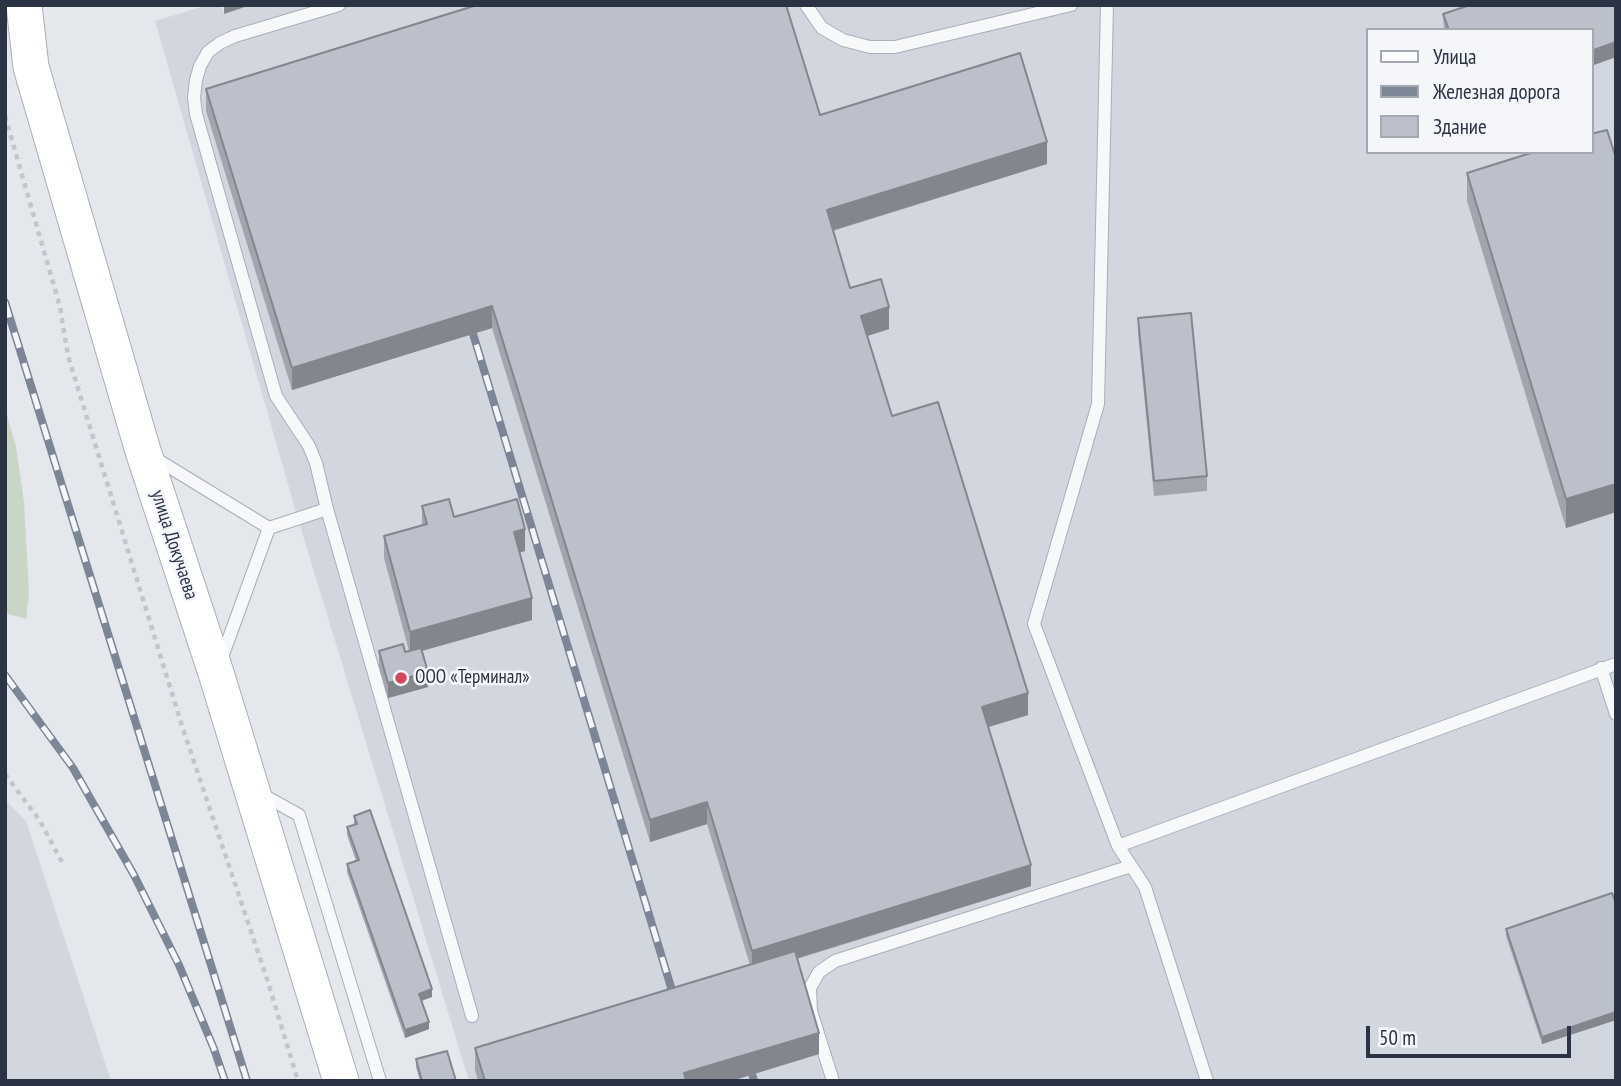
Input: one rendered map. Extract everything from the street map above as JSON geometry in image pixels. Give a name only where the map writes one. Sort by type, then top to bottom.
[{"type":"main road","name":"улица Докучаева","points":[[24,5],[31,67],[143,451],[216,673],[341,1081]]},
{"type":"lane","points":[[339,5],[235,36],[208,52],[196,80],[196,114],[276,396],[309,446],[316,463],[472,1016]]},
{"type":"lane","points":[[806,5],[822,28],[842,40],[870,47],[895,47],[1071,5]]},
{"type":"lane","points":[[1107,5],[1098,404],[1034,624],[1118,846],[1145,887],[1207,1081]]},
{"type":"lane","points":[[143,451],[269,528],[327,509]]},
{"type":"lane","points":[[216,673],[269,528]]},
{"type":"lane","points":[[1118,846],[1616,664]]},
{"type":"lane","points":[[1601,668],[1616,714]]},
{"type":"lane","points":[[252,790],[299,815],[380,1081]]},
{"type":"lane","points":[[833,1081],[811,1012],[810,988],[818,972],[835,961],[1131,866]]},
{"type":"path","points":[[5,116],[60,307],[68,356],[182,726],[267,979],[298,1081]]},
{"type":"path","points":[[5,774],[40,821],[63,864]]},
{"type":"shaded area","points":[[208,5],[221,5],[224,14],[251,5],[1616,5],[1616,1081],[469,1081],[298,519],[155,21]]},
{"type":"shaded area","points":[[5,800],[26,821],[111,1081],[5,1081]]},
{"type":"green space","points":[[5,408],[16,447],[24,502],[29,593],[26,619],[5,613]]},
{"type":"building","points":[[477,5],[786,5],[820,115],[1020,53],[1047,142],[827,210],[850,288],[881,279],[889,307],[861,316],[892,416],[938,402],[1028,693],[982,707],[1031,865],[752,951],[707,802],[650,820],[492,306],[292,368],[206,89]]},
{"type":"building","points":[[1470,5],[1616,5],[1616,42],[1593,50],[1593,28],[1448,28],[1443,14]]},
{"type":"building","points":[[1607,130],[1616,158],[1616,484],[1566,499],[1467,173],[1528,154],[1593,154],[1593,134]]},
{"type":"building","points":[[1191,313],[1207,476],[1154,481],[1138,318]]},
{"type":"building","points":[[449,499],[454,517],[517,499],[525,529],[514,532],[532,598],[410,632],[384,536],[427,524],[422,506]]},
{"type":"building","points":[[403,644],[405,652],[421,648],[428,672],[388,683],[379,651]]},
{"type":"building","points":[[370,810],[432,989],[419,994],[429,1022],[405,1030],[347,864],[359,860],[347,827],[357,824],[354,816]]},
{"type":"building","points":[[1612,893],[1616,903],[1616,1012],[1542,1037],[1506,929]]},
{"type":"building","points":[[795,951],[819,1033],[684,1073],[686,1081],[485,1081],[475,1048]]},
{"type":"building","points":[[447,1051],[456,1081],[422,1081],[416,1059]]},
{"type":"railway","points":[[5,302],[247,1081]]},
{"type":"railway","points":[[467,314],[677,1007]]},
{"type":"railway","points":[[5,675],[73,768],[134,875],[179,965],[225,1081]]},
{"type":"railway","points":[[747,1054],[754,1081]]},
{"type":"place","name":"ООО «Терминал»","points":[[401,678]]}]
